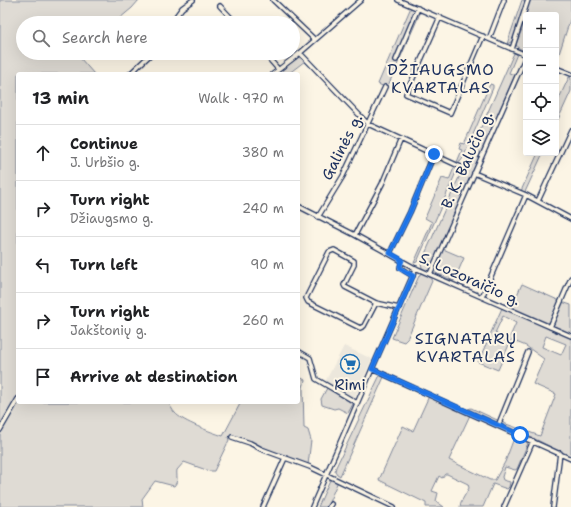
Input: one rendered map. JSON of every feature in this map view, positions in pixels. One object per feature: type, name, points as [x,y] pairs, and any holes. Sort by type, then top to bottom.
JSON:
[{"type":"street","points":[[176,16],[182,8],[193,0]]},
{"type":"street","points":[[273,0],[290,16]]},
{"type":"street","points":[[361,0],[300,53],[368,124],[461,167]]},
{"type":"street","points":[[398,0],[523,54]]},
{"type":"street","points":[[489,39],[504,0]]},
{"type":"street","points":[[512,49],[528,0]]},
{"type":"street","points":[[220,6],[229,16]]},
{"type":"street","points":[[396,60],[418,8]]},
{"type":"street","points":[[440,18],[406,94],[450,113],[483,36]]},
{"type":"street","points":[[300,26],[315,40]]},
{"type":"street","points":[[132,72],[145,60]]},
{"type":"street","points":[[270,60],[278,69]]},
{"type":"street","points":[[275,72],[290,60]]},
{"type":"street","name":"B. K. Balučio g.","points":[[430,274],[523,62]]},
{"type":"street","points":[[559,69],[571,74]]},
{"type":"street","name":"Galinės g.","points":[[318,217],[343,176],[385,87]]},
{"type":"street","points":[[538,201],[571,130]]},
{"type":"street","points":[[355,235],[382,184],[401,140]]},
{"type":"street","points":[[390,253],[410,212],[434,154]]},
{"type":"street","points":[[474,173],[526,195],[571,219]]},
{"type":"street","points":[[482,297],[526,195]]},
{"type":"street","name":"S. Lozoraičio g.","points":[[300,207],[416,268],[571,336]]},
{"type":"street","points":[[376,303],[364,326],[360,328],[308,302],[306,298],[329,252],[334,250],[354,261],[354,265],[344,285],[345,287],[376,303],[399,308]]},
{"type":"street","points":[[402,260],[400,268],[413,276]]},
{"type":"street","points":[[312,507],[416,268]]},
{"type":"street","points":[[550,327],[571,278]]},
{"type":"street","points":[[300,352],[310,358],[316,379],[357,403]]},
{"type":"street","points":[[498,426],[528,352]]},
{"type":"street","points":[[372,369],[571,459]]},
{"type":"street","points":[[0,430],[16,403]]},
{"type":"street","points":[[232,437],[326,474],[394,507]]},
{"type":"street","points":[[504,507],[533,441]]},
{"type":"street","points":[[553,507],[560,453]]},
{"type":"street","points":[[263,507],[285,458]]},
{"type":"shaded area","points":[[0,0],[139,0],[122,16],[16,16],[16,60],[82,60],[92,72],[16,72],[16,399],[0,427]]},
{"type":"shaded area","points":[[522,0],[526,0],[513,41],[507,44]]},
{"type":"shaded area","points":[[529,0],[571,0],[571,17],[559,54],[559,12],[525,12]]},
{"type":"shaded area","points":[[411,7],[421,11],[387,88],[378,84]]},
{"type":"shaded area","points":[[523,20],[523,50],[517,47],[516,44],[522,29]]},
{"type":"shaded area","points":[[514,53],[517,54],[509,73],[515,75],[428,271],[422,268],[421,263]]},
{"type":"shaded area","points":[[300,58],[305,61],[291,72],[279,72],[295,60],[300,60]]},
{"type":"shaded area","points":[[569,77],[571,78],[571,91],[559,117],[559,99]]},
{"type":"shaded area","points":[[490,84],[493,85],[493,88],[463,158],[460,162],[457,162],[462,150],[459,149],[461,143],[464,144]]},
{"type":"shaded area","points":[[537,156],[542,156],[525,192],[521,191]]},
{"type":"shaded area","points":[[454,168],[457,170],[417,262],[414,263],[432,222],[425,218],[442,178],[449,180]]},
{"type":"shaded area","points":[[443,249],[464,258],[454,281],[433,272]]},
{"type":"shaded area","points":[[423,273],[428,275],[432,281],[407,339],[404,342],[392,338],[418,278],[420,274]]},
{"type":"shaded area","points":[[522,284],[560,301],[550,322],[546,324],[511,308]]},
{"type":"shaded area","points":[[562,302],[571,305],[571,335],[553,326]]},
{"type":"shaded area","points":[[502,308],[571,337],[571,457],[468,409],[471,408],[506,424],[540,436],[556,394],[533,384],[544,359],[526,346],[511,340],[498,370],[478,362]],"holes":[[[503,316],[516,323],[509,339],[495,333]],[[546,336],[566,344],[561,355],[542,347]]]},
{"type":"shaded area","points":[[344,346],[372,359],[354,399],[325,382]]},
{"type":"shaded area","points":[[380,375],[384,377],[340,476],[335,471],[336,467]]},
{"type":"shaded area","points":[[300,377],[305,380],[303,388],[304,428],[308,430],[311,440],[308,465],[257,445],[228,437],[229,440],[214,471],[209,471],[184,462],[177,470],[176,484],[174,486],[155,481],[142,499],[143,507],[0,507],[0,434],[18,404],[169,404],[175,413],[184,420],[223,436],[240,404],[300,404]]},
{"type":"shaded area","points":[[327,388],[353,404],[348,413],[338,408],[334,409],[322,405],[321,399]]},
{"type":"shaded area","points":[[429,396],[470,415],[449,460],[490,480],[495,480],[505,462],[514,438],[517,437],[528,443],[517,469],[515,470],[505,467],[502,477],[503,480],[510,482],[509,487],[507,489],[493,484],[483,507],[460,507],[461,502],[469,488],[468,484],[447,474],[445,474],[442,478],[439,476],[432,491],[438,493],[436,501],[444,507],[426,507],[426,503],[379,480],[403,426],[413,431]]},
{"type":"shaded area","points":[[331,479],[338,481],[327,507],[318,507],[329,482]]},
{"type":"place","name":"Rimi","points":[[350,364]]},
{"type":"district","name":"DŽIAUGSMO KVARTALAS","points":[[441,78]]},
{"type":"district","name":"SIGNATARŲ KVARTALAS","points":[[466,347]]},
{"type":"route","points":[[434,154],[410,212],[390,253],[402,260],[400,266],[401,269],[413,276],[372,369],[520,435]]}]
